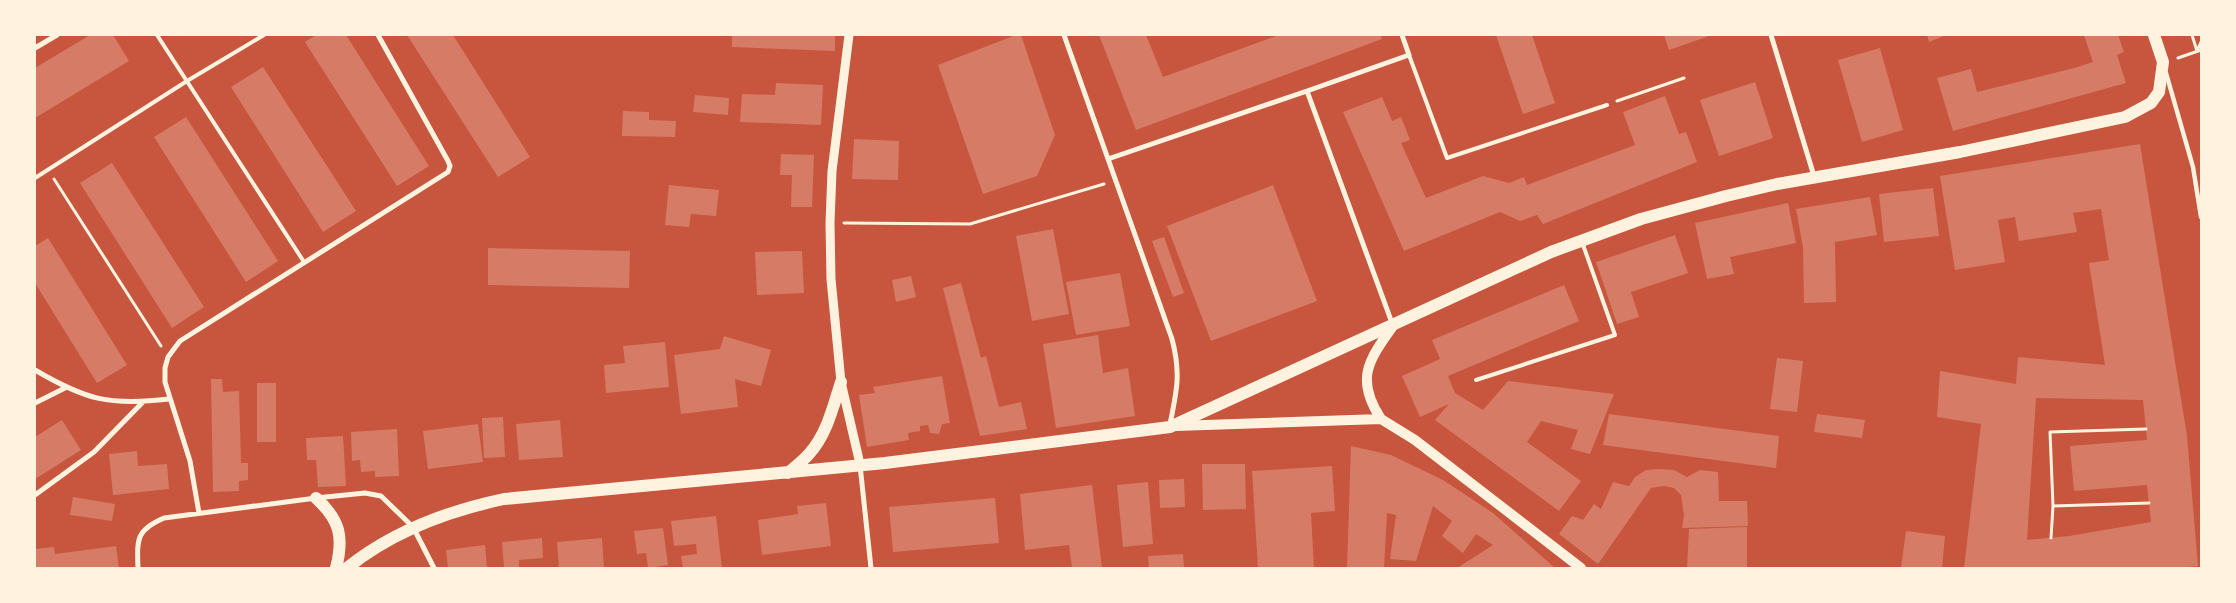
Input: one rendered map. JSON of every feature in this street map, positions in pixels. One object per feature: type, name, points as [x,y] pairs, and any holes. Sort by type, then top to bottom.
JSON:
[{"type":"main road","points":[[1170,427],[1393,326],[1490,279],[1582,240],[1662,213],[1726,196],[1815,177],[1960,152],[2125,117],[2151,103],[2159,92],[2163,62],[2154,35]]},
{"type":"main road","points":[[1393,326],[1370,360],[1366,374],[1370,402],[1381,419],[1415,440],[1581,568]]},
{"type":"main road","points":[[788,473],[809,454],[822,436],[831,415],[841,382]]},
{"type":"main road","points":[[347,568],[385,541],[413,527],[456,510],[504,499],[788,473],[1170,427],[1381,419]]},
{"type":"main road","points":[[316,498],[330,510],[336,521],[340,537],[340,554],[336,568]]},
{"type":"street","points":[[35,48],[56,35]]},
{"type":"street","points":[[199,513],[190,461],[169,400],[165,382],[165,368],[168,357],[180,342],[448,172],[450,166],[448,160],[378,35]]},
{"type":"street","points":[[849,35],[832,171],[830,223],[831,280],[841,382],[860,464],[871,568]]},
{"type":"street","points":[[1064,35],[1177,359],[1179,375],[1170,427]]},
{"type":"street","points":[[1108,159],[1409,56],[1402,35]]},
{"type":"street","points":[[1770,35],[1815,177]]},
{"type":"street","points":[[2163,62],[2193,166],[2201,217]]},
{"type":"street","points":[[1307,91],[1393,326]]},
{"type":"street","points":[[35,370],[65,388],[108,402],[169,400]]},
{"type":"street","points":[[35,403],[65,388]]},
{"type":"street","points":[[35,495],[94,452],[142,402]]},
{"type":"street","points":[[138,568],[139,537],[148,525],[164,518],[365,493],[381,496],[413,527],[434,568]]},
{"type":"lane","points":[[157,35],[304,262]]},
{"type":"lane","points":[[35,178],[186,81],[264,35]]},
{"type":"lane","points":[[1409,56],[1447,158],[1607,105]]},
{"type":"lane","points":[[1476,380],[1615,335],[1582,240]]},
{"type":"path","points":[[2192,35],[2199,50]]},
{"type":"path","points":[[2199,50],[2201,42]]},
{"type":"path","points":[[1607,105],[1684,78]]},
{"type":"path","points":[[47,170],[168,357]]},
{"type":"path","points":[[830,223],[970,224],[1116,180]]},
{"type":"path","points":[[2051,538],[2054,506],[2050,432],[2146,429]]},
{"type":"path","points":[[2054,506],[2149,503]]},
{"type":"building","points":[[90,35],[113,35],[129,61],[35,118],[35,68]]},
{"type":"building","points":[[316,35],[346,35],[429,166],[397,186],[305,42]]},
{"type":"building","points":[[407,35],[453,35],[530,157],[498,177]]},
{"type":"building","points":[[732,35],[835,35],[835,51],[732,47]]},
{"type":"building","points":[[1016,35],[1021,35],[1055,135],[1037,176],[983,194],[938,65]]},
{"type":"building","points":[[1099,35],[1146,35],[1163,77],[1279,35],[1380,35],[1382,39],[1136,130]]},
{"type":"building","points":[[1496,35],[1532,35],[1555,103],[1523,114]]},
{"type":"building","points":[[1664,35],[1712,35],[1669,50]]},
{"type":"building","points":[[1927,35],[1946,35],[1929,42]]},
{"type":"building","points":[[2084,35],[2118,35],[2124,52],[2117,55],[2126,83],[1953,131],[1937,78],[1971,69],[1977,92],[2074,68],[2093,62]]},
{"type":"building","points":[[1880,48],[1903,130],[1862,142],[1838,60]]},
{"type":"building","points":[[263,67],[356,211],[323,232],[231,87]]},
{"type":"building","points":[[1755,82],[1773,138],[1719,156],[1700,100]]},
{"type":"building","points":[[776,83],[823,85],[821,125],[740,122],[742,94],[775,95]]},
{"type":"building","points":[[695,95],[729,98],[728,115],[693,112]]},
{"type":"building","points":[[1665,96],[1679,134],[1686,132],[1697,162],[1543,224],[1537,215],[1520,221],[1500,212],[1404,251],[1343,112],[1382,97],[1392,121],[1401,117],[1410,140],[1401,143],[1426,198],[1483,176],[1509,183],[1524,177],[1527,185],[1635,145],[1623,112]]},
{"type":"building","points":[[623,111],[649,112],[649,120],[676,121],[675,137],[622,136]]},
{"type":"building","points":[[186,117],[278,261],[246,282],[154,137]]},
{"type":"building","points":[[854,139],[899,141],[898,180],[852,179]]},
{"type":"building","points":[[2140,144],[2187,436],[2198,566],[2180,568],[1964,568],[1981,424],[1937,417],[1940,371],[2016,384],[2018,357],[2105,365],[2089,263],[2109,260],[2101,209],[2073,213],[2077,232],[2019,241],[2015,217],[1998,220],[2005,262],[1955,270],[1940,176]],"holes":[[[2036,398],[2143,400],[2147,440],[2070,446],[2074,491],[2147,485],[2151,522],[2069,536],[2027,540]]]},
{"type":"building","points":[[781,154],[814,155],[812,207],[791,207],[792,175],[780,175]]},
{"type":"building","points":[[112,163],[204,307],[172,328],[80,183]]},
{"type":"building","points":[[669,185],[719,190],[716,216],[691,214],[689,227],[665,225]]},
{"type":"building","points":[[1273,185],[1317,301],[1211,341],[1167,226]]},
{"type":"building","points":[[1933,188],[1939,236],[1884,242],[1879,194]]},
{"type":"building","points":[[1870,197],[1877,235],[1835,242],[1836,302],[1804,303],[1803,247],[1796,209]]},
{"type":"building","points":[[1788,203],[1796,243],[1730,257],[1734,274],[1707,279],[1695,223]]},
{"type":"building","points":[[1053,229],[1069,314],[1032,321],[1016,236]]},
{"type":"building","points":[[1675,235],[1688,273],[1631,292],[1639,317],[1617,324],[1596,262]]},
{"type":"building","points":[[1164,237],[1184,293],[1173,297],[1152,241]]},
{"type":"building","points":[[48,238],[127,365],[97,383],[35,283],[35,246]]},
{"type":"building","points":[[488,248],[630,251],[629,288],[488,285]]},
{"type":"building","points":[[802,251],[804,293],[757,295],[755,252]]},
{"type":"building","points":[[1120,273],[1130,326],[1076,335],[1066,282]]},
{"type":"building","points":[[911,276],[916,297],[896,302],[892,280]]},
{"type":"building","points":[[961,283],[981,358],[986,356],[999,407],[1021,402],[1027,429],[980,436],[943,288]]},
{"type":"building","points":[[1564,285],[1579,321],[1448,376],[1455,393],[1483,410],[1508,381],[1614,394],[1590,454],[1571,449],[1578,430],[1541,421],[1527,442],[1581,481],[1559,511],[1435,420],[1449,404],[1420,417],[1402,376],[1440,359],[1432,340]]},
{"type":"building","points":[[1098,335],[1103,373],[1128,368],[1135,416],[1056,428],[1043,344]]},
{"type":"building","points":[[724,336],[771,350],[761,386],[735,379],[738,407],[681,414],[674,355],[720,349]]},
{"type":"building","points":[[665,342],[669,387],[606,393],[604,365],[625,363],[623,346]]},
{"type":"building","points":[[1777,358],[1803,361],[1797,412],[1770,409]]},
{"type":"building","points":[[942,376],[950,423],[942,424],[939,434],[930,433],[928,425],[920,426],[920,431],[908,433],[909,440],[867,447],[859,395],[875,393],[873,387]]},
{"type":"building","points":[[211,379],[222,379],[223,392],[239,391],[241,463],[248,463],[248,480],[239,481],[239,491],[213,492]]},
{"type":"building","points":[[257,383],[276,383],[276,442],[257,442]]},
{"type":"building","points":[[1609,414],[1779,436],[1776,468],[1603,445]]},
{"type":"building","points":[[1817,414],[1865,420],[1862,438],[1814,432]]},
{"type":"building","points":[[503,417],[505,457],[484,458],[482,418]]},
{"type":"building","points":[[62,420],[81,450],[35,479],[35,437]]},
{"type":"building","points":[[560,420],[563,457],[519,460],[516,424]]},
{"type":"building","points":[[478,424],[483,462],[428,469],[423,431]]},
{"type":"building","points":[[397,429],[399,476],[375,477],[375,471],[361,472],[360,460],[352,461],[351,432]]},
{"type":"building","points":[[343,436],[346,486],[318,487],[316,460],[307,460],[306,438]]},
{"type":"building","points":[[1351,446],[1391,455],[1443,480],[1493,513],[1555,568],[1457,568],[1493,545],[1476,534],[1463,553],[1442,536],[1452,521],[1433,506],[1416,561],[1390,559],[1396,515],[1387,513],[1384,568],[1347,568]]},
{"type":"building","points":[[137,451],[138,466],[167,464],[169,489],[113,495],[109,454]]},
{"type":"building","points":[[1202,464],[1245,464],[1246,509],[1203,510]]},
{"type":"building","points":[[1332,466],[1335,511],[1311,513],[1314,568],[1258,568],[1252,471]]},
{"type":"building","points":[[1646,470],[1674,470],[1687,477],[1700,470],[1718,472],[1719,501],[1747,501],[1748,526],[1682,528],[1684,515],[1681,495],[1674,488],[1664,486],[1651,488],[1598,564],[1559,534],[1572,516],[1583,520],[1594,504],[1601,509],[1613,482],[1629,486],[1635,477]]},
{"type":"building","points":[[1184,479],[1185,507],[1160,508],[1159,480]]},
{"type":"building","points":[[1148,482],[1153,544],[1123,547],[1117,485]]},
{"type":"building","points":[[1092,485],[1102,568],[1072,568],[1069,545],[1025,550],[1020,494]]},
{"type":"building","points":[[73,497],[115,504],[112,521],[70,515]]},
{"type":"building","points":[[995,498],[999,543],[893,552],[889,507]]},
{"type":"building","points":[[826,503],[831,546],[762,555],[758,520],[798,514],[797,506]]},
{"type":"building","points":[[716,516],[722,568],[683,568],[681,556],[697,554],[696,544],[674,546],[671,521]]},
{"type":"building","points":[[1747,527],[1747,568],[1687,568],[1689,529]]},
{"type":"building","points":[[663,528],[668,565],[648,568],[646,553],[637,554],[634,531]]},
{"type":"building","points":[[1906,531],[1945,536],[1942,568],[1901,568]]},
{"type":"building","points":[[542,538],[543,558],[519,560],[519,568],[504,568],[502,542]]},
{"type":"building","points":[[602,538],[604,568],[559,568],[557,542]]},
{"type":"building","points":[[485,545],[487,568],[448,568],[446,550]]},
{"type":"building","points":[[116,546],[119,568],[35,568],[35,549],[54,547],[55,554]]},
{"type":"building","points":[[1183,554],[1184,568],[1149,568],[1148,556]]}]
